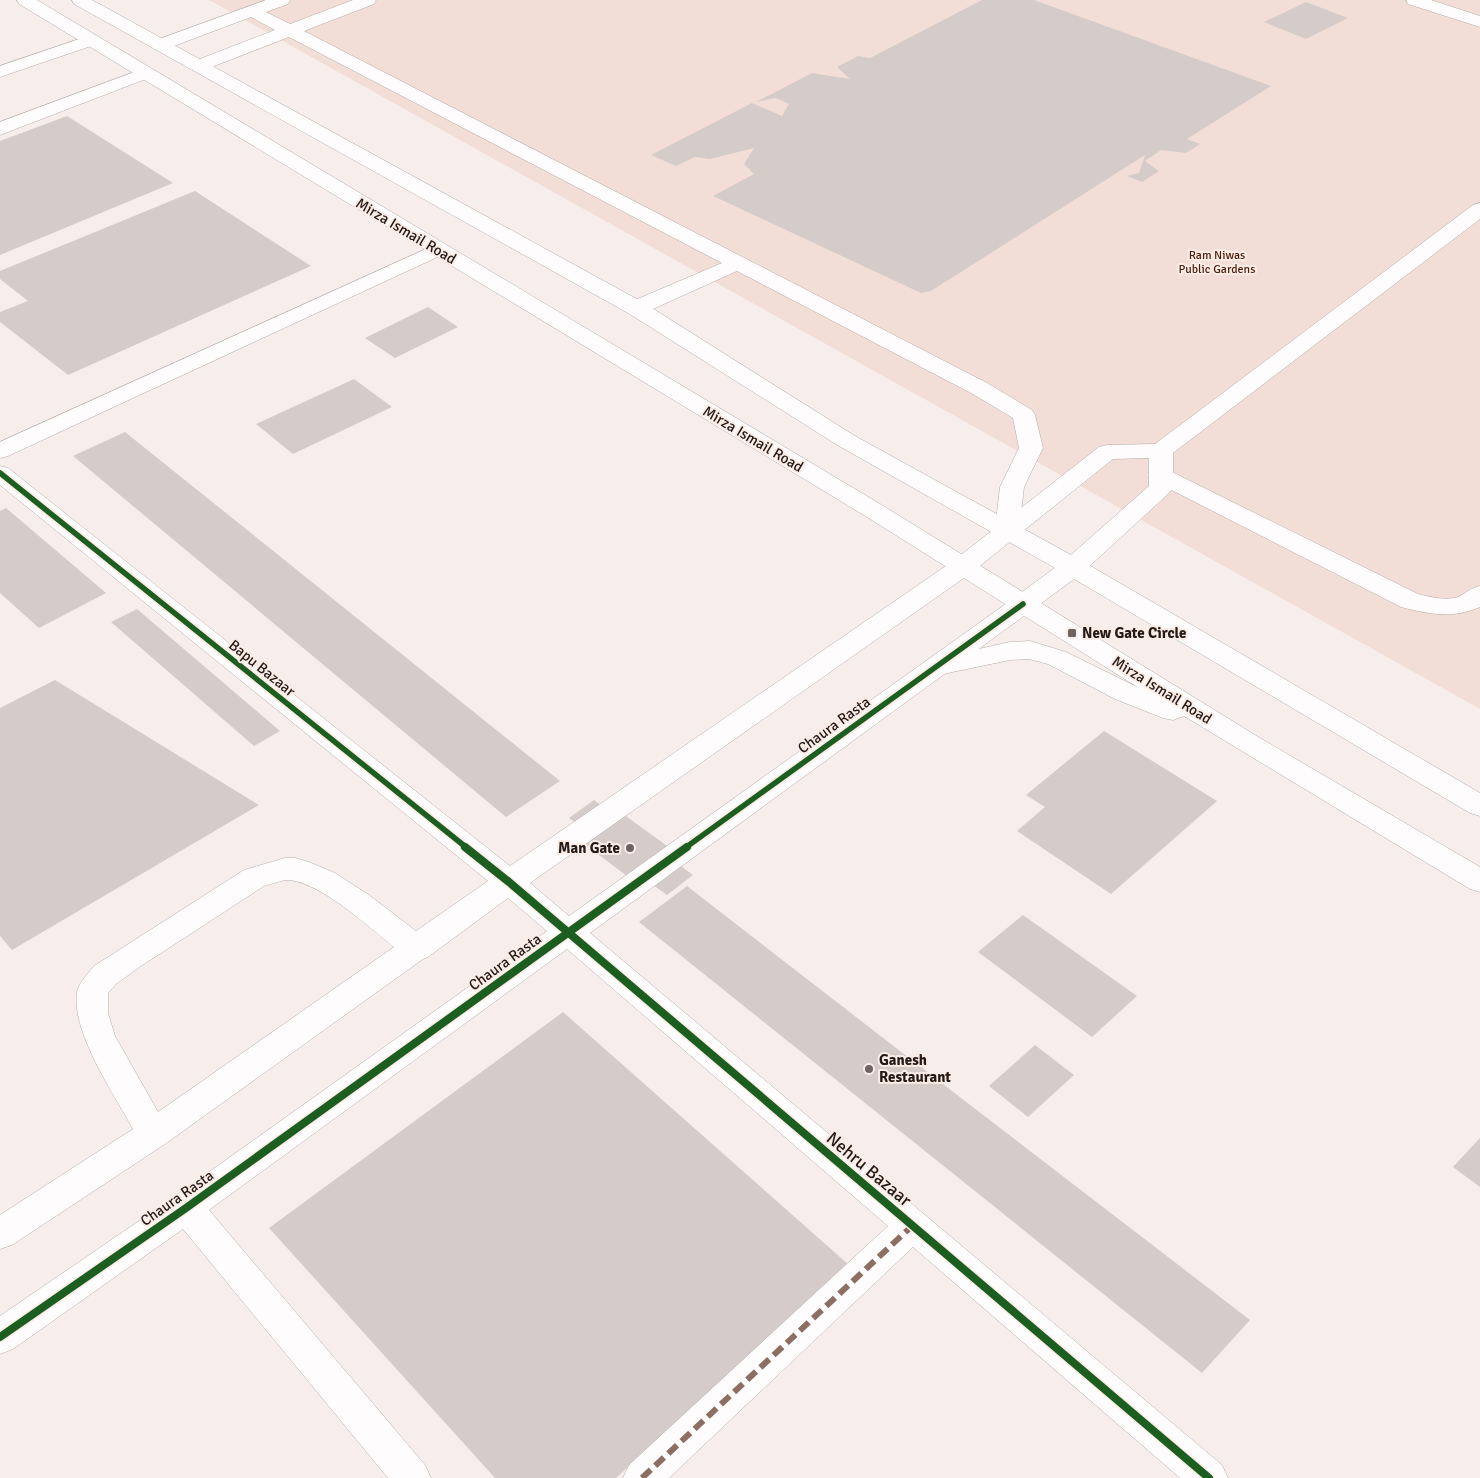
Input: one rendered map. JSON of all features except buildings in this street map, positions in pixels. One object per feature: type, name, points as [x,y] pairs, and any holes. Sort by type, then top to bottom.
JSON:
[{"type":"main road","name":"Mirza Ismail Road","points":[[25,0],[437,250],[876,512],[1250,745],[1480,881]]},
{"type":"main road","points":[[80,0],[636,308],[847,441],[1073,567],[1480,806]]},
{"type":"main road","points":[[160,45],[282,0]]},
{"type":"main road","points":[[198,66],[368,0]]},
{"type":"main road","points":[[1414,0],[1480,22]]},
{"type":"main road","points":[[252,11],[292,30],[980,388],[1024,415],[1031,448],[1012,486],[1007,530]]},
{"type":"main road","points":[[0,72],[91,40]]},
{"type":"main road","points":[[0,128],[145,73]]},
{"type":"main road","points":[[1160,463],[1480,209]]},
{"type":"main road","points":[[1,469],[437,250]]},
{"type":"main road","points":[[636,308],[738,263]]},
{"type":"main road","points":[[0,1234],[153,1134],[417,949],[509,882],[962,567],[1107,452],[1160,463],[1410,601],[1440,608],[1471,603],[1480,594]]},
{"type":"main road","name":"Chaura Rasta","points":[[0,1337],[186,1208],[1024,604],[1073,567],[1161,488],[1160,463]]},
{"type":"main road","name":"Bapu Bazaar","points":[[1,469],[509,882]]},
{"type":"main road","points":[[938,666],[1010,651],[1030,650],[1057,658],[1124,692],[1250,745]]},
{"type":"main road","points":[[153,1134],[100,1038],[92,1012],[93,990],[105,975],[130,957],[254,878],[274,871],[295,869],[317,878],[358,902],[417,949]]},
{"type":"main road","name":"Nehru Bazaar","points":[[509,882],[1209,1478]]},
{"type":"main road","points":[[186,1208],[412,1478]]},
{"type":"main road","points":[[642,1478],[913,1225]]},
{"type":"green space","name":"Ram Niwas Public Gardens","points":[[209,0],[1480,0],[1480,709]]},
{"type":"marked path","points":[[642,1478],[913,1225]]},
{"type":"cycle path","points":[[0,473],[509,882],[1209,1478]]},
{"type":"cycle path","points":[[0,1337],[186,1208],[1023,604]]},
{"type":"place","name":"New Gate Circle","points":[[1072,633]]},
{"type":"place","name":"Man Gate","points":[[630,848]]},
{"type":"place","name":"Ganesh Restaurant","points":[[869,1069]]}]
